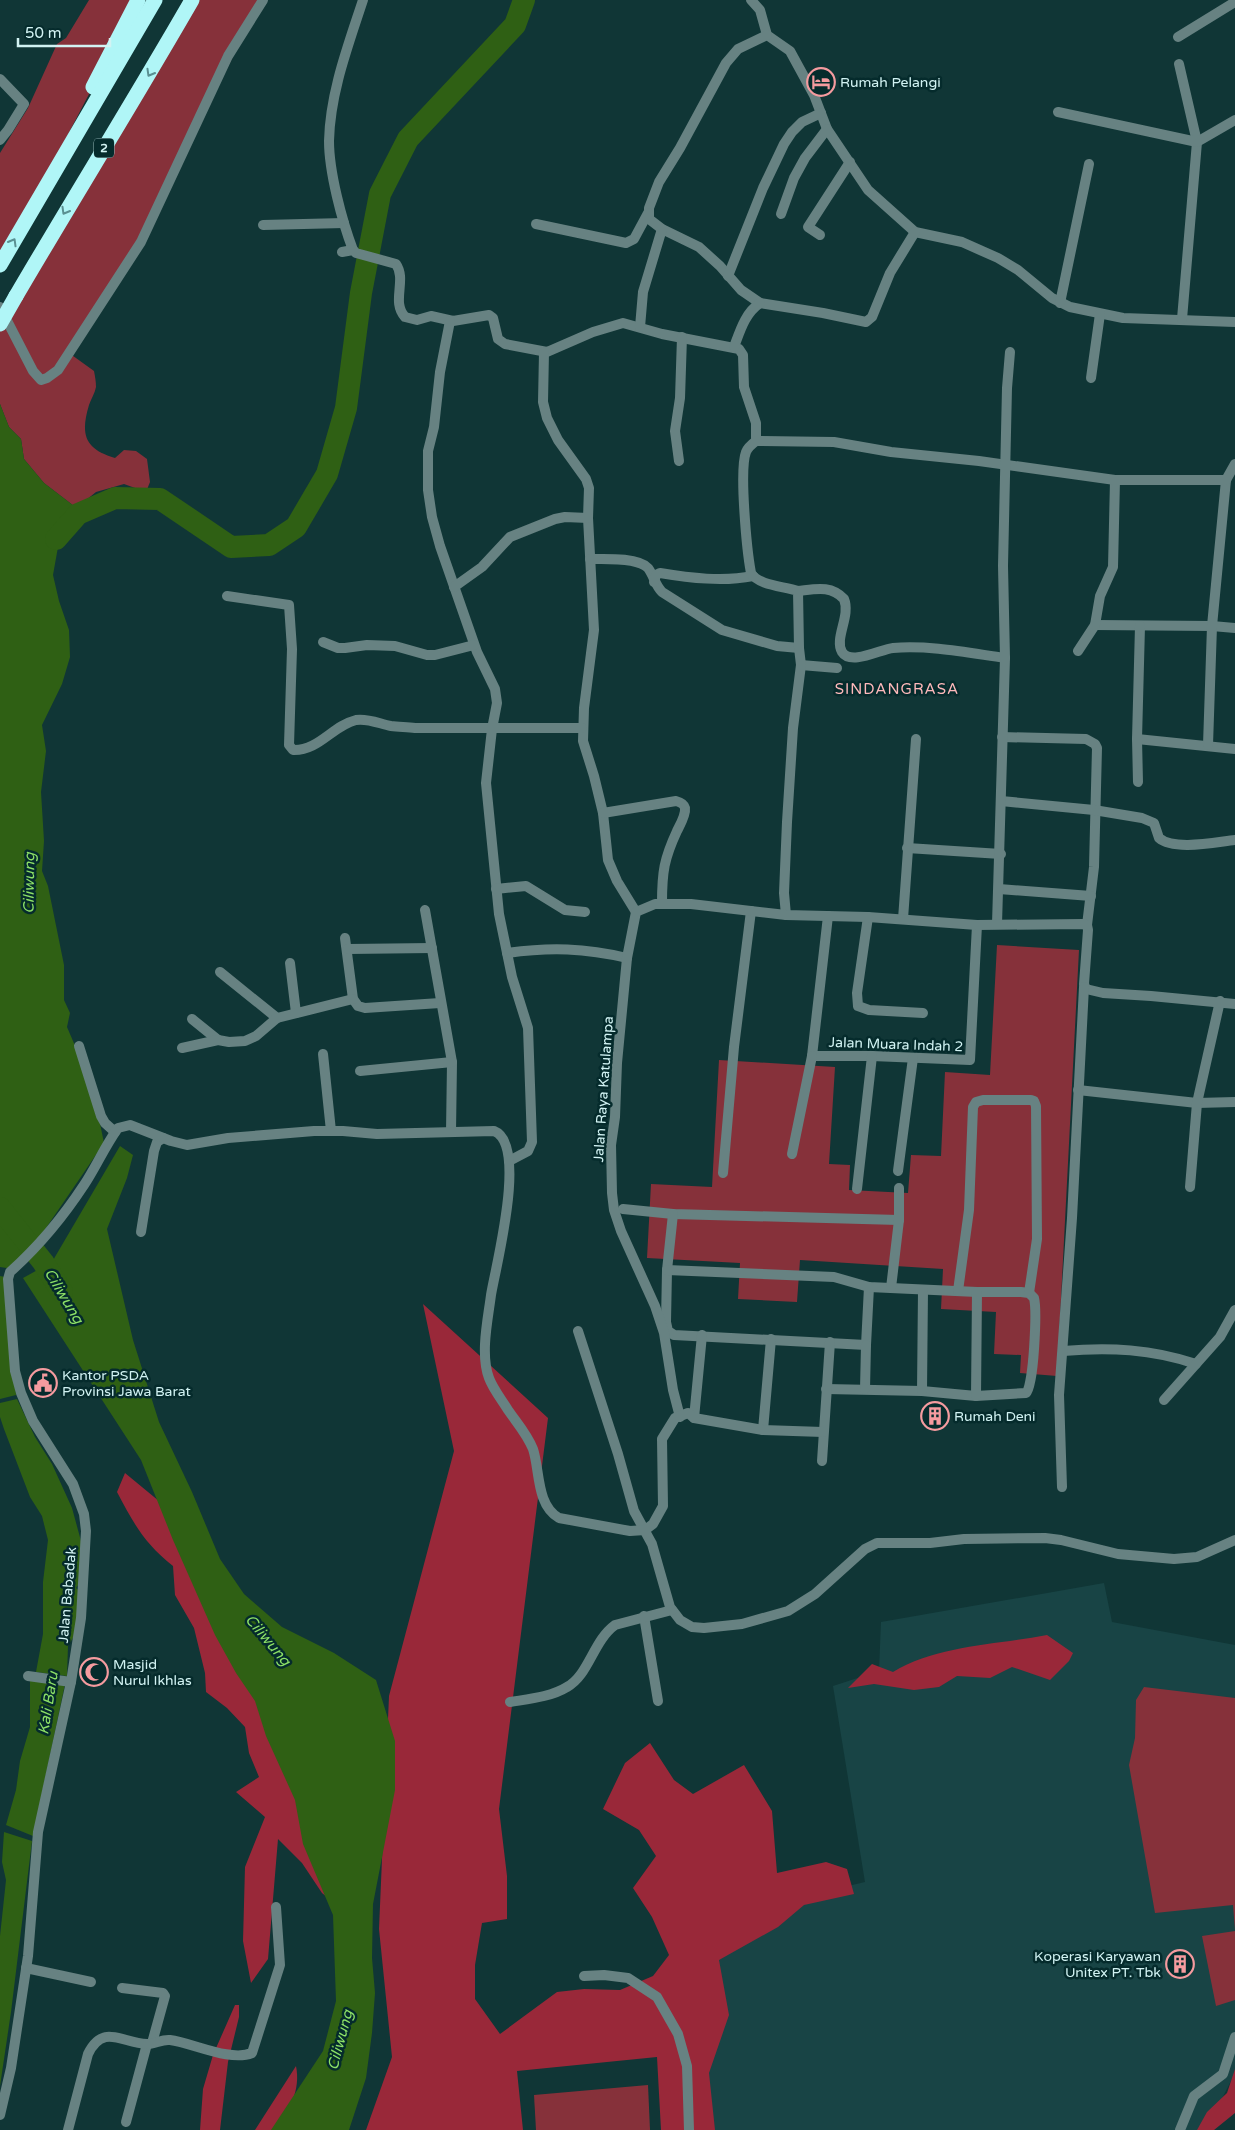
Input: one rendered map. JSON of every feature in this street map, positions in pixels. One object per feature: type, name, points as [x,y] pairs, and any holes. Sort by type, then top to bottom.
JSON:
[{"type":"highway","points":[[53,174],[60,150],[138,0]]},
{"type":"highway","name":"2","points":[[0,265],[155,0]]},
{"type":"highway","name":"2","points":[[0,324],[192,0]]},
{"type":"street","points":[[0,307],[33,371],[41,380],[58,370],[141,242],[228,56],[264,0]]},
{"type":"street","points":[[353,250],[344,223],[333,173],[330,134],[336,85],[363,0]]},
{"type":"street","points":[[751,0],[760,10],[767,35],[790,51],[810,87],[827,129],[871,194],[915,232],[962,242],[998,258],[1018,270],[1060,303],[1100,314],[1140,320],[1182,319],[1235,322]]},
{"type":"street","points":[[1178,37],[1235,2]]},
{"type":"street","points":[[536,224],[626,243],[634,239],[648,213],[658,182],[680,148],[726,62],[738,49],[767,35]]},
{"type":"street","points":[[1179,64],[1196,142],[1182,319]]},
{"type":"street","points":[[0,79],[24,104],[0,140]]},
{"type":"street","points":[[1058,112],[1196,142],[1235,120]]},
{"type":"street","points":[[728,276],[763,188],[784,144],[802,122],[821,113]]},
{"type":"street","points":[[781,214],[794,178],[805,158],[827,129]]},
{"type":"street","points":[[820,235],[808,226],[850,162]]},
{"type":"street","points":[[1060,303],[1089,164]]},
{"type":"street","points":[[648,213],[651,221],[662,229],[699,247],[741,290],[760,303],[823,312],[860,321],[870,320],[890,273],[915,232]]},
{"type":"street","points":[[263,226],[344,223]]},
{"type":"street","points":[[640,327],[643,292],[662,229]]},
{"type":"street","points":[[342,252],[353,250],[363,255],[396,264],[399,268],[399,308],[405,317],[417,320],[431,316],[450,321],[489,315],[493,318],[496,336],[502,342],[544,352],[554,350],[623,323],[739,349],[743,355],[744,387],[756,424],[756,442]]},
{"type":"street","points":[[734,347],[752,308],[760,303]]},
{"type":"street","points":[[1091,378],[1100,314]]},
{"type":"street","points":[[450,321],[427,463],[432,517],[474,645],[496,695],[497,714],[492,729],[486,783],[496,889],[507,954],[528,1028],[532,1142],[528,1152],[509,1161]]},
{"type":"street","points":[[679,461],[675,431],[680,398],[682,337]]},
{"type":"street","points":[[544,352],[544,409],[553,433],[586,479],[589,488],[588,518],[594,630],[582,728],[584,746],[603,813],[608,860],[617,881],[636,912],[650,905],[662,903],[691,904],[786,915],[868,917],[977,925],[1072,922],[1087,925]]},
{"type":"street","points":[[998,924],[1005,658],[1003,566],[1007,466],[1007,388],[1010,352]]},
{"type":"street","points":[[1005,658],[947,651],[896,648],[858,658],[847,656],[843,653],[841,646],[846,614],[844,599],[834,590],[825,588],[798,590],[763,582],[753,576],[745,518],[744,464],[746,450],[756,442],[834,442],[891,452],[979,461],[1115,480],[1226,480]]},
{"type":"street","points":[[1208,745],[1212,626],[1226,480],[1235,464]]},
{"type":"street","points":[[1078,651],[1095,624],[1100,596],[1114,567],[1115,480]]},
{"type":"street","points":[[454,588],[482,567],[510,537],[565,516],[588,518]]},
{"type":"street","points":[[590,559],[638,562],[647,567],[654,582],[662,592],[722,630],[777,646],[798,648]]},
{"type":"street","points":[[654,582],[656,575],[660,573],[700,578],[743,578],[753,576]]},
{"type":"street","points":[[786,915],[784,893],[792,728],[801,665],[798,648],[798,590]]},
{"type":"street","points":[[227,596],[288,604],[290,606],[292,648],[288,745],[291,750],[314,747],[339,728],[357,720],[415,728],[582,728]]},
{"type":"street","points":[[1095,624],[1235,628]]},
{"type":"street","points":[[1138,782],[1137,739],[1140,626]]},
{"type":"street","points":[[323,642],[338,648],[367,645],[395,646],[427,655],[474,645]]},
{"type":"street","points":[[801,665],[837,668]]},
{"type":"street","points":[[1002,737],[1086,739],[1093,742],[1097,748],[1094,867],[1087,925],[1072,1218],[1059,1395],[1062,1487]]},
{"type":"street","points":[[904,919],[907,848],[916,739]]},
{"type":"street","points":[[1137,739],[1235,748]]},
{"type":"street","points":[[603,813],[676,801],[684,806],[685,810],[682,821],[666,856],[663,868],[662,903]]},
{"type":"street","points":[[1001,802],[1094,810],[1142,818],[1152,821],[1155,825],[1156,835],[1165,843],[1197,844],[1235,840]]},
{"type":"street","points":[[907,848],[1001,854]]},
{"type":"street","points":[[496,889],[526,886],[565,910],[585,912]]},
{"type":"street","points":[[999,889],[1091,896]]},
{"type":"street","points":[[425,910],[452,1062],[451,1132]]},
{"type":"street","name":"Jalan Raya Katulampa","points":[[636,912],[627,958],[611,1144],[612,1193],[614,1210],[621,1231],[664,1333],[673,1390],[680,1417]]},
{"type":"street","points":[[724,1173],[734,1047],[751,912]]},
{"type":"street","name":"Jalan Muara Indah 2","points":[[828,916],[812,1056],[872,1056],[970,1060],[977,925]]},
{"type":"street","points":[[868,917],[857,993],[858,1006],[869,1010],[923,1014]]},
{"type":"street","points":[[345,938],[353,999],[358,1006],[365,1008],[440,1003]]},
{"type":"street","points":[[348,950],[432,948]]},
{"type":"street","points":[[507,954],[544,948],[562,948],[602,952],[627,958]]},
{"type":"street","points":[[290,963],[296,1013]]},
{"type":"street","points":[[220,972],[277,1018]]},
{"type":"street","points":[[1084,987],[1095,992],[1109,994],[1220,1001],[1235,1004]]},
{"type":"street","points":[[182,1048],[218,1040],[239,1042],[251,1039],[277,1018],[353,999]]},
{"type":"street","points":[[1190,1188],[1197,1102],[1220,1001]]},
{"type":"street","points":[[192,1019],[218,1040]]},
{"type":"street","points":[[79,1046],[100,1116],[104,1123],[115,1133]]},
{"type":"street","points":[[323,1054],[331,1131]]},
{"type":"street","points":[[792,1154],[812,1056]]},
{"type":"street","points":[[857,1189],[872,1056]]},
{"type":"street","points":[[898,1171],[913,1058]]},
{"type":"street","points":[[360,1071],[452,1062]]},
{"type":"street","points":[[1078,1090],[1197,1102],[1235,1102]]},
{"type":"street","points":[[958,1291],[969,1210],[973,1107],[976,1102],[983,1100],[1031,1100],[1034,1101],[1036,1106],[1038,1182],[1037,1239],[1029,1293]]},
{"type":"street","points":[[6,1271],[60,1219],[115,1133],[122,1126],[130,1125],[187,1145],[235,1137],[331,1131],[369,1134],[497,1132],[504,1141],[509,1161],[508,1197],[486,1341],[486,1364],[495,1390],[530,1442],[535,1456],[540,1485],[553,1514],[574,1522],[630,1531],[645,1530],[657,1518],[663,1506],[662,1439],[675,1418],[688,1414],[694,1418],[762,1430],[823,1432]]},
{"type":"street","points":[[142,1232],[154,1151],[157,1142],[163,1138]]},
{"type":"street","points":[[891,1288],[899,1220],[899,1188]]},
{"type":"street","points":[[623,1209],[673,1214],[899,1220]]},
{"type":"street","points":[[673,1214],[667,1270],[666,1322],[668,1331],[677,1336],[702,1335],[866,1345]]},
{"type":"street","points":[[667,1270],[834,1277],[869,1287],[1029,1293],[1034,1298],[1033,1357],[1029,1391],[1020,1395],[976,1396],[922,1391],[826,1389]]},
{"type":"street","name":"Jalan Babadak","points":[[0,2115],[11,2068],[26,1968],[38,1832],[70,1682],[81,1618],[86,1531],[84,1514],[72,1484],[33,1421],[21,1393],[14,1362],[6,1271]]},
{"type":"street","points":[[865,1390],[869,1287]]},
{"type":"street","points":[[922,1391],[923,1290]]},
{"type":"street","points":[[976,1396],[977,1292]]},
{"type":"street","points":[[1164,1400],[1220,1336],[1235,1310]]},
{"type":"street","points":[[578,1331],[634,1510],[654,1550],[672,1610],[688,1626],[704,1628],[742,1624],[788,1611],[816,1594],[865,1549],[877,1543],[930,1543],[964,1539],[1045,1538],[1067,1541],[1118,1554],[1174,1559],[1197,1557],[1235,1540]]},
{"type":"street","points":[[694,1418],[702,1335]]},
{"type":"street","points":[[762,1430],[771,1339]]},
{"type":"street","points":[[822,1461],[830,1342]]},
{"type":"street","points":[[1063,1351],[1099,1349],[1144,1351],[1171,1356],[1196,1364]]},
{"type":"street","points":[[510,1702],[538,1697],[568,1687],[580,1676],[607,1631],[615,1626],[644,1616],[672,1610]]},
{"type":"street","points":[[644,1616],[658,1700]]},
{"type":"street","points":[[28,1676],[70,1682]]},
{"type":"street","points":[[68,2130],[88,2054],[97,2039],[112,2036],[150,2044],[168,2040],[238,2056],[252,2053],[280,1965],[276,1906]]},
{"type":"street","points":[[26,1968],[91,1982]]},
{"type":"street","points":[[584,1976],[604,1975],[628,1978],[657,1997],[678,2034],[687,2066],[689,2130]]},
{"type":"street","points":[[122,1988],[163,1993],[165,1996],[126,2122]]},
{"type":"street","points":[[1180,2130],[1194,2096],[1223,2074],[1235,2037]]},
{"type":"shaded area","points":[[89,0],[138,0],[0,265],[0,153],[28,108],[57,44],[66,38]]},
{"type":"shaded area","points":[[191,0],[261,0],[140,244],[69,353],[94,371],[96,387],[86,416],[85,433],[87,439],[97,450],[115,458],[124,450],[136,451],[147,459],[150,482],[146,492],[124,484],[96,492],[80,505],[74,506],[44,483],[24,459],[21,439],[9,427],[0,404],[0,323]]},
{"type":"shaded area","points":[[997,945],[1079,950],[1057,1376],[1020,1373],[1021,1355],[994,1354],[996,1312],[941,1309],[943,1269],[800,1260],[797,1302],[738,1299],[740,1263],[647,1258],[651,1184],[712,1187],[719,1060],[835,1067],[829,1164],[850,1165],[849,1190],[908,1193],[911,1155],[941,1156],[945,1072],[990,1075]]},
{"type":"shaded area","points":[[423,1304],[548,1418],[499,1809],[507,1876],[507,1919],[482,1923],[475,1965],[475,1999],[500,2034],[557,1992],[584,1989],[620,1990],[653,1976],[669,1955],[652,1917],[633,1888],[656,1856],[639,1830],[603,1809],[625,1763],[650,1743],[674,1780],[693,1794],[744,1765],[772,1811],[777,1873],[826,1862],[847,1869],[854,1894],[804,1905],[778,1927],[719,1960],[729,2015],[709,2073],[715,2130],[661,2130],[657,2057],[517,2071],[523,2130],[366,2130],[392,2057],[379,1929],[389,1696],[454,1451]]},
{"type":"shaded area","points":[[125,1473],[165,1506],[268,1701],[333,1902],[322,1893],[302,1863],[278,1839],[268,1959],[251,1983],[243,1941],[245,1867],[265,1817],[236,1792],[259,1777],[249,1753],[245,1727],[227,1708],[206,1692],[205,1673],[194,1628],[175,1595],[173,1566],[154,1549],[140,1532],[117,1492]]},
{"type":"shaded area","points":[[1104,1583],[1112,1622],[1235,1645],[1235,2073],[1206,2130],[705,2130],[709,1919],[865,1882],[833,1686],[879,1671],[881,1622]]},
{"type":"shaded area","points":[[1047,1635],[1073,1653],[1069,1661],[1050,1680],[1012,1667],[990,1678],[957,1676],[939,1687],[914,1690],[874,1684],[848,1688],[872,1664],[893,1672],[910,1663],[948,1651]]},
{"type":"shaded area","points":[[1144,1687],[1235,1698],[1235,1930],[1233,1905],[1155,1913],[1129,1765],[1135,1738],[1136,1700]]},
{"type":"shaded area","points":[[1235,1931],[1235,2000],[1216,2006],[1202,1936]]},
{"type":"shaded area","points":[[235,2005],[239,2005],[239,2017],[228,2062],[220,2130],[200,2130],[203,2089],[213,2055]]},
{"type":"shaded area","points":[[296,2066],[297,2084],[293,2100],[277,2130],[255,2130]]},
{"type":"shaded area","points":[[1235,2069],[1235,2113],[1214,2130],[1197,2130],[1207,2112],[1227,2093]]},
{"type":"shaded area","points":[[648,2085],[650,2130],[536,2130],[534,2095]]},
{"type":"water","points":[[0,404],[9,427],[21,439],[24,459],[44,483],[74,506],[76,519],[58,547],[53,575],[59,601],[69,630],[70,657],[62,684],[42,725],[46,751],[41,792],[44,841],[42,871],[48,886],[64,965],[64,1000],[70,1013],[67,1027],[82,1062],[97,1109],[104,1143],[35,1244],[13,1269],[0,1267]]},
{"type":"water","points":[[120,1146],[133,1155],[127,1178],[107,1229],[133,1340],[159,1422],[192,1492],[220,1559],[244,1594],[282,1627],[334,1653],[376,1680],[395,1741],[395,1790],[373,1904],[372,1958],[375,1993],[372,2033],[366,2078],[349,2130],[271,2130],[323,2051],[336,2001],[333,1915],[303,1844],[295,1800],[266,1736],[255,1701],[236,1673],[215,1635],[173,1540],[141,1460],[23,1278],[52,1262]]},
{"type":"water","points":[[0,1276],[5,1277],[16,1395],[0,1399]]},
{"type":"water","points":[[17,1399],[35,1437],[52,1464],[72,1508],[84,1552],[81,1581],[76,1588],[81,1592],[76,1633],[68,1646],[67,1676],[36,1672],[43,1634],[43,1582],[48,1540],[42,1516],[30,1497],[0,1417],[0,1403]]},
{"type":"water","name":"Kali Baru","points":[[30,1679],[65,1684],[33,1836],[6,1825],[16,1790],[20,1761],[30,1727]]},
{"type":"water","points":[[4,1832],[32,1841],[0,2086],[0,1936],[6,1880],[2,1862]]},
{"type":"waterway","points":[[56,539],[78,514],[115,498],[160,499],[231,547],[269,545],[296,527],[327,474],[346,408],[361,293],[380,194],[408,139],[515,25],[524,0]]},
{"type":"waterway","name":"Ciliwung","points":[[0,1208],[43,1262],[62,1292]]},
{"type":"place","name":"Rumah Pelangi","points":[[821,82]]},
{"type":"place","name":"Kantor PSDA Provinsi Jawa Barat","points":[[43,1383]]},
{"type":"place","name":"Rumah Deni","points":[[935,1416]]},
{"type":"place","name":"Masjid Nurul Ikhlas","points":[[94,1672]]},
{"type":"place","name":"Koperasi Karyawan Unitex PT. Tbk","points":[[1180,1964]]},
{"type":"district","name":"SINDANGRASA","points":[[897,689]]}]
